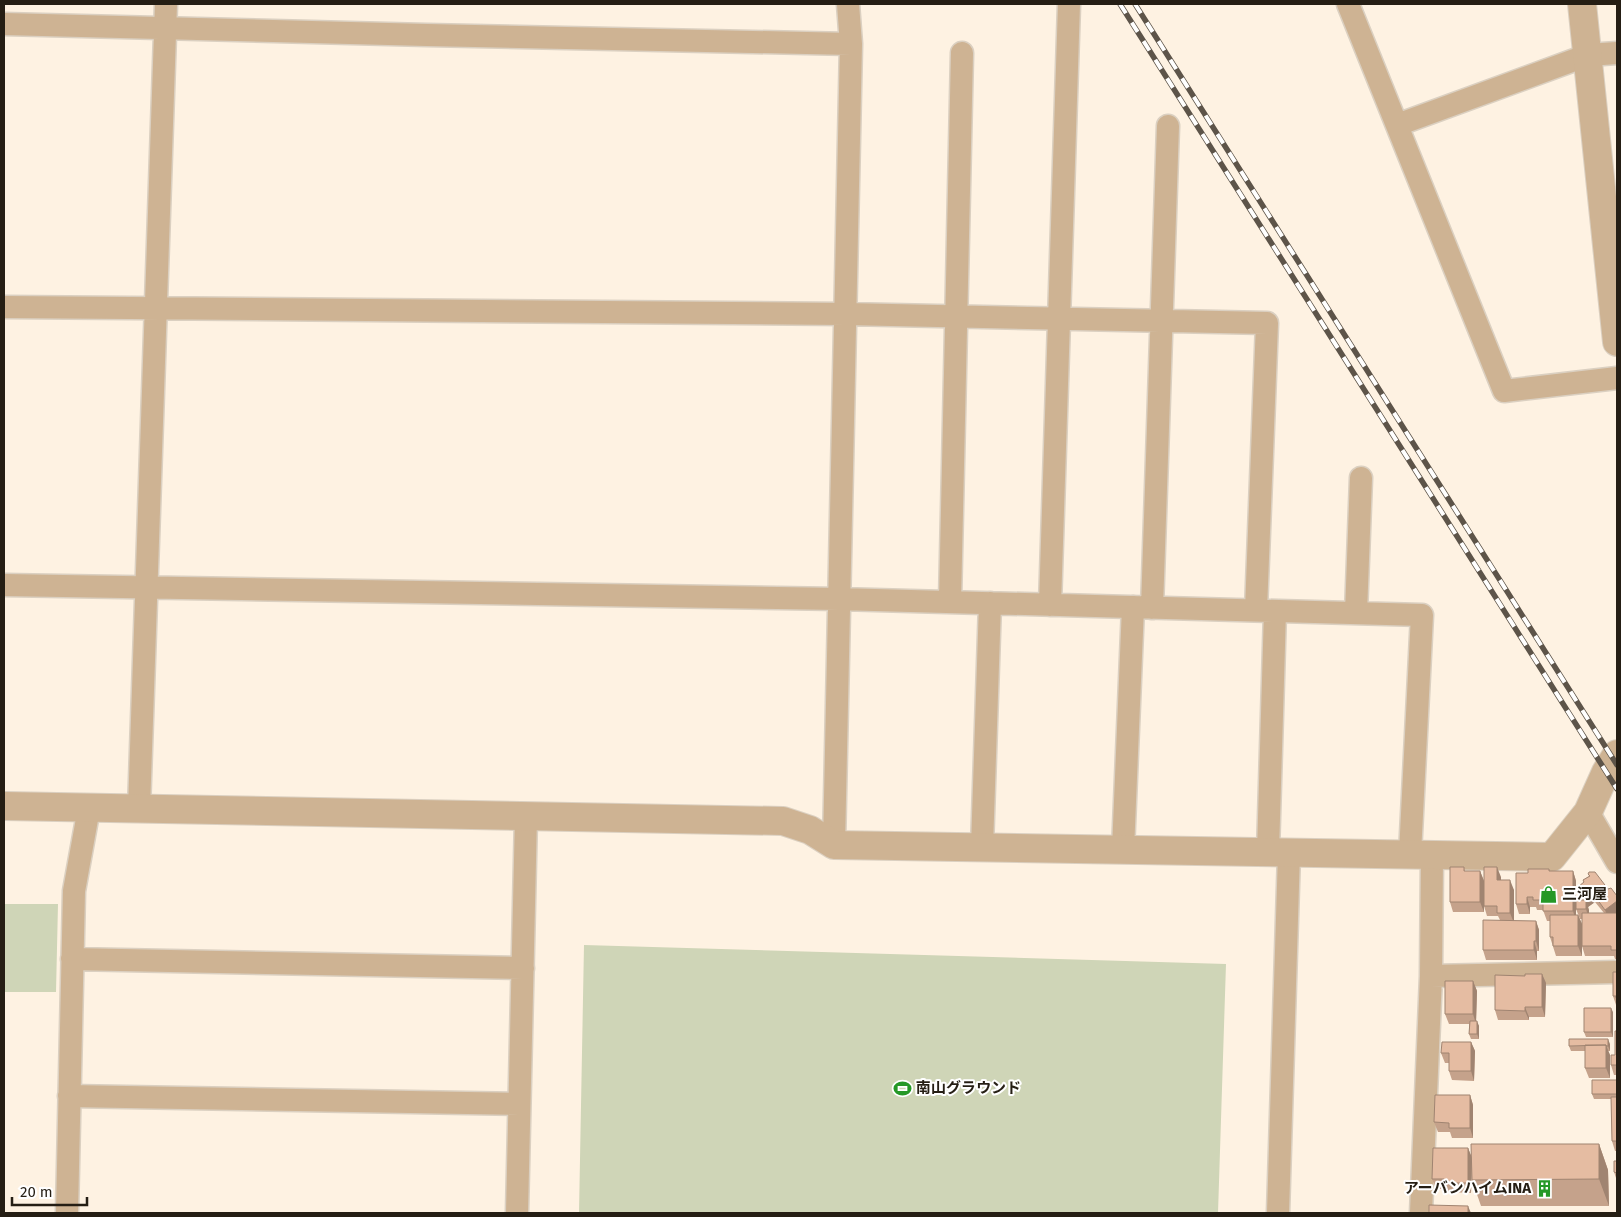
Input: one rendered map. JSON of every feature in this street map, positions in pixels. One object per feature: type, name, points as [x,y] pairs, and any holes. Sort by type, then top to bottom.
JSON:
[{"type":"street","points":[[139,809],[166,4]]},
{"type":"street","points":[[834,845],[851,44],[848,4]]},
{"type":"street","points":[[1050,605],[1069,4]]},
{"type":"street","points":[[1348,4],[1504,392],[1617,378]]},
{"type":"street","points":[[1582,4],[1617,342]]},
{"type":"street","points":[[4,24],[851,44]]},
{"type":"street","points":[[950,602],[962,53]]},
{"type":"street","points":[[1397,125],[1588,55],[1617,53]]},
{"type":"street","points":[[1123,850],[1162,321],[1168,126]]},
{"type":"street","points":[[4,307],[846,314],[1267,323],[1266,611],[1278,853],[1278,1213]]},
{"type":"street","points":[[1356,613],[1360,478]]},
{"type":"street","points":[[4,585],[839,599],[1422,616],[1421,855],[1431,976],[1421,1213]]},
{"type":"street","points":[[982,847],[990,603]]},
{"type":"street","points":[[4,806],[783,821],[810,830],[834,845],[1552,857],[1588,812],[1606,772],[1617,754]]},
{"type":"street","points":[[67,1213],[74,891],[89,808]]},
{"type":"street","points":[[1588,812],[1617,862]]},
{"type":"street","points":[[517,1213],[526,816]]},
{"type":"street","points":[[72,959],[522,968]]},
{"type":"street","points":[[1431,976],[1617,972]]},
{"type":"street","points":[[70,1096],[519,1104]]},
{"type":"green space","points":[[4,904],[58,904],[56,992],[4,992]]},
{"type":"green space","name":"南山グラウンド","points":[[584,945],[1226,964],[1218,1213],[579,1213]]},
{"type":"building","points":[[1450,867],[1464,867],[1464,871],[1480,871],[1480,902],[1450,902]]},
{"type":"building","points":[[1484,867],[1497,867],[1497,880],[1510,880],[1510,913],[1497,913],[1497,906],[1484,906]]},
{"type":"building","name":"三河屋","points":[[1528,869],[1573,871],[1573,911],[1543,911],[1543,900],[1533,900],[1533,897],[1527,897],[1527,904],[1516,904],[1516,873],[1528,873]]},
{"type":"building","points":[[1589,872],[1595,872],[1608,889],[1611,888],[1617,896],[1617,901],[1605,910],[1592,892],[1585,897],[1579,889],[1581,888],[1579,886],[1584,882],[1583,880],[1590,876]]},
{"type":"building","points":[[1576,900],[1586,900],[1586,909],[1576,909]]},
{"type":"building","points":[[1582,913],[1617,913],[1617,950],[1611,950],[1611,946],[1582,946]]},
{"type":"building","points":[[1550,915],[1578,915],[1578,946],[1553,946],[1553,937],[1550,937]]},
{"type":"building","points":[[1483,920],[1536,921],[1534,950],[1483,950]]},
{"type":"building","points":[[1613,972],[1617,972],[1617,998],[1613,996]]},
{"type":"building","points":[[1525,974],[1542,974],[1542,1007],[1525,1007],[1525,1011],[1495,1010],[1495,975],[1525,976]]},
{"type":"building","points":[[1445,981],[1473,981],[1473,1014],[1445,1014]]},
{"type":"building","points":[[1584,1008],[1611,1008],[1611,1032],[1584,1032]]},
{"type":"building","points":[[1470,1021],[1477,1021],[1477,1034],[1469,1034]]},
{"type":"building","points":[[1615,1031],[1617,1031],[1617,1065],[1611,1065],[1611,1055],[1615,1055]]},
{"type":"building","points":[[1569,1039],[1608,1039],[1608,1046],[1569,1046]]},
{"type":"building","points":[[1442,1042],[1471,1042],[1471,1071],[1449,1071],[1449,1053],[1441,1053]]},
{"type":"building","points":[[1585,1045],[1606,1045],[1606,1068],[1585,1068]]},
{"type":"building","points":[[1592,1080],[1617,1080],[1617,1094],[1592,1094]]},
{"type":"building","points":[[1435,1095],[1470,1095],[1470,1128],[1449,1128],[1449,1123],[1434,1122]]},
{"type":"building","points":[[1611,1097],[1617,1097],[1617,1141],[1612,1141]]},
{"type":"building","points":[[1471,1144],[1599,1144],[1599,1179],[1472,1180]]},
{"type":"building","points":[[1433,1148],[1468,1148],[1468,1183],[1444,1183],[1444,1179],[1432,1179]]},
{"type":"building","points":[[1614,1161],[1617,1161],[1617,1173],[1614,1172]]},
{"type":"building","points":[[1429,1205],[1468,1206],[1468,1213],[1429,1213]]},
{"type":"railway","points":[[1120,4],[1617,789]]},
{"type":"railway","points":[[1135,4],[1617,765]]},
{"type":"place","name":"三河屋","points":[[1548,894]]},
{"type":"place","name":"南山グラウンド","points":[[902,1088]]},
{"type":"place","name":"アーバンハイムINA","points":[[1545,1188]]}]
